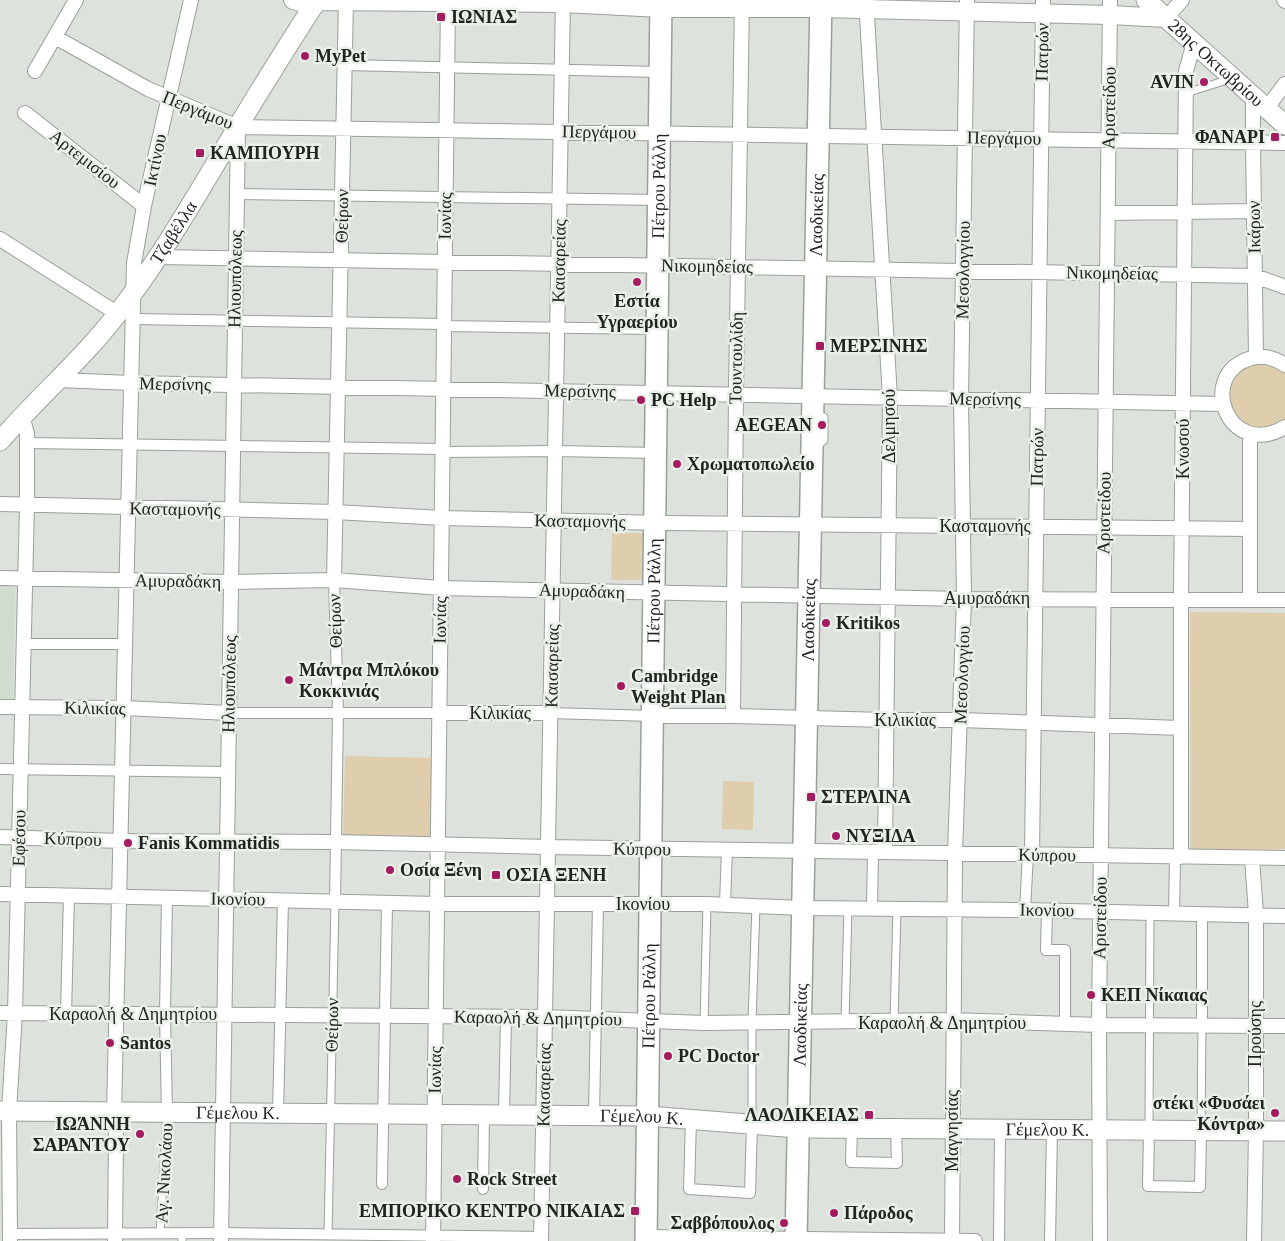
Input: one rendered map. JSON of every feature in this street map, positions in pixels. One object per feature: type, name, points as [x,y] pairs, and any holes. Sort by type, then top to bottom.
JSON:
[{"type":"main road","name":"28ης Οκτωβρίου","points":[[1146,0],[1285,126]]},
{"type":"main road","name":"Τζαβέλλα","points":[[0,441],[22,415],[92,344],[125,317],[133,292],[160,257],[316,2]]},
{"type":"main road","name":"Πέτρου Ράλλη","points":[[646,1239],[661,4]]},
{"type":"main road","name":"Λαοδικείας","points":[[796,1240],[821,4]]},
{"type":"main road","name":"Γέμελου Κ.","points":[[5,1111],[648,1116],[798,1128],[1285,1131]]},
{"type":"street","points":[[35,71],[76,0]]},
{"type":"street","name":"Ικτίνου","points":[[133,292],[134,263],[144,206],[191,0]]},
{"type":"street","points":[[293,0],[316,2],[346,0],[1110,7],[1166,18],[1182,0]]},
{"type":"street","name":"Θείρων","points":[[335,902],[338,713],[334,580],[346,0]]},
{"type":"street","name":"Ιωνίας","points":[[433,1239],[448,1]]},
{"type":"street","name":"Καισαρείας","points":[[541,1239],[552,713],[563,2]]},
{"type":"street","name":"Τουντουλίδη","points":[[733,716],[742,4]]},
{"type":"street","name":"Δελμησού","points":[[867,5],[890,397],[886,720],[879,852]]},
{"type":"street","name":"Μεσολογγίου","points":[[952,1020],[955,853],[964,599],[962,398],[966,6]]},
{"type":"street","name":"Πατρών","points":[[1030,854],[1036,598],[1042,7]]},
{"type":"street","name":"Αριστείδου","points":[[1100,1241],[1099,1026],[1110,7]]},
{"type":"street","name":"Περγάμου","points":[[55,37],[148,89],[238,127],[1285,143]]},
{"type":"street","name":"Κνωσού","points":[[1178,857],[1185,93],[1186,71],[1194,43]]},
{"type":"street","points":[[345,65],[660,72]]},
{"type":"street","points":[[1260,103],[1285,84]]},
{"type":"street","name":"Ικάρων","points":[[1256,357],[1252,142],[1260,103]]},
{"type":"street","name":"Αρτεμισίου","points":[[25,113],[144,206]]},
{"type":"street","name":"Ηλιουπόλεως","points":[[221,1237],[238,127]]},
{"type":"street","points":[[237,194],[659,200]]},
{"type":"street","points":[[1108,213],[1254,211]]},
{"type":"street","points":[[0,239],[125,317],[235,321],[657,329]]},
{"type":"street","name":"Νικομηδείας","points":[[160,257],[1184,274],[1255,276],[1285,287]]},
{"type":"street","points":[[115,1237],[116,1130],[114,1113],[131,383],[125,317]]},
{"type":"street","points":[[1285,364],[1275,359],[1256,357],[1239,364],[1227,377],[1222,395],[1226,414],[1232,423],[1241,430],[1263,436],[1276,433],[1285,427]]},
{"type":"street","name":"Μερσίνης","points":[[58,380],[736,394],[813,403],[890,397],[1223,404]]},
{"type":"street","name":"Εφέσου","points":[[7,1236],[5,1111],[15,1013],[27,504],[27,439],[22,415]]},
{"type":"street","points":[[1250,434],[1250,600]]},
{"type":"street","points":[[27,439],[130,444],[656,453]]},
{"type":"street","name":"Κασταμονής","points":[[0,504],[335,512],[442,518],[655,523],[1250,529]]},
{"type":"street","name":"Αμυραδάκη","points":[[0,578],[231,582],[334,580],[441,588],[964,599],[1285,600]]},
{"type":"street","points":[[23,644],[125,644]]},
{"type":"street","name":"Κιλικίας","points":[[0,707],[124,708],[229,713],[552,713],[806,719],[960,720],[1180,728]]},
{"type":"street","points":[[0,769],[228,772]]},
{"type":"street","name":"Κύπρου","points":[[0,837],[120,841],[335,842],[651,849],[1285,858]]},
{"type":"street","points":[[725,904],[727,850]]},
{"type":"street","points":[[872,908],[879,852]]},
{"type":"street","points":[[1025,910],[1030,854]]},
{"type":"street","points":[[1174,913],[1178,857]]},
{"type":"street","name":"Προύσης","points":[[1252,858],[1256,914],[1254,1241]]},
{"type":"street","name":"Ικονίου","points":[[0,894],[437,904],[725,904],[802,908],[1047,910],[1285,916]]},
{"type":"street","points":[[66,1014],[70,895]]},
{"type":"street","points":[[167,897],[165,1014],[167,1113]]},
{"type":"street","points":[[278,1114],[283,900]]},
{"type":"street","points":[[382,1184],[388,903]]},
{"type":"street","points":[[594,1116],[598,904]]},
{"type":"street","points":[[1047,910],[1046,950],[1065,950],[1065,1024]]},
{"type":"street","points":[[1202,913],[1202,1026]]},
{"type":"street","name":"Καραολή & Δημητρίου","points":[[0,1013],[545,1017],[704,1023],[952,1020],[1099,1026],[1285,1026]]},
{"type":"street","points":[[504,1115],[506,1017]]},
{"type":"street","name":"Μαγνησίας","points":[[952,1020],[952,1241]]},
{"type":"street","points":[[483,1189],[484,1115]]},
{"type":"street","points":[[691,1119],[689,1189],[750,1194],[752,1124]]},
{"type":"street","points":[[852,1128],[851,1162],[897,1163],[896,1128]]},
{"type":"street","points":[[999,1241],[1000,1129]]},
{"type":"street","points":[[1050,1241],[1052,1129]]},
{"type":"street","points":[[1149,1130],[1148,1186],[1200,1187],[1201,1131]]},
{"type":"street","points":[[7,1236],[115,1237],[160,1234],[182,1237],[541,1239]]},
{"type":"street","points":[[646,1239],[975,1241]]},
{"type":"lane","points":[[1185,93],[1232,78]]},
{"type":"lane","name":"Θείρων","points":[[328,1238],[335,902]]},
{"type":"lane","points":[[704,1023],[707,904]]},
{"type":"lane","points":[[752,1124],[752,1022],[756,905]]},
{"type":"lane","points":[[844,1022],[848,908]]},
{"type":"lane","points":[[894,1022],[897,908]]},
{"type":"lane","points":[[1149,1130],[1150,912]]},
{"type":"lane","points":[[1201,1131],[1202,1026]]},
{"type":"lane","name":"Αγ. Νικολάου","points":[[160,1234],[167,1113]]},
{"type":"shaded area","points":[[1264,362],[1285,371],[1285,420],[1263,431],[1242,425],[1228,408],[1228,386],[1241,368]]},
{"type":"shaded area","points":[[612,533],[643,533],[642,580],[611,580]]},
{"type":"shaded area","points":[[0,586],[15,587],[13,703],[0,703]]},
{"type":"shaded area","points":[[1190,612],[1285,613],[1285,849],[1191,850]]},
{"type":"shaded area","points":[[345,756],[432,758],[431,839],[343,838]]},
{"type":"shaded area","points":[[723,781],[754,782],[753,830],[722,829]]},
{"type":"place","name":"ΙΩΝΙΑΣ","points":[[441,17]]},
{"type":"place","name":"MyPet","points":[[305,56]]},
{"type":"place","name":"AVIN","points":[[1204,82]]},
{"type":"place","name":"ΦΑΝΑΡΙ","points":[[1275,137]]},
{"type":"place","name":"KAΜΠΟΥΡΗ","points":[[200,153]]},
{"type":"place","name":"Εστία Υγραερίου","points":[[637,282]]},
{"type":"place","name":"ΜΕΡΣΙΝΗΣ","points":[[820,346]]},
{"type":"place","name":"PC Help","points":[[641,400]]},
{"type":"place","name":"AEGEAN","points":[[822,425]]},
{"type":"place","name":"Χρωματοπωλείο","points":[[677,464]]},
{"type":"place","name":"Kritikos","points":[[826,623]]},
{"type":"place","name":"Μάντρα Μπλόκου Κοκκινιάς","points":[[289,680]]},
{"type":"place","name":"Cambridge Weight Plan","points":[[621,686]]},
{"type":"place","name":"ΣΤΕΡΛΙΝΑ","points":[[811,797]]},
{"type":"place","name":"ΝΥΞΙΔΑ","points":[[836,836]]},
{"type":"place","name":"Fanis Kommatidis","points":[[128,843]]},
{"type":"place","name":"Οσία Ξένη","points":[[390,870]]},
{"type":"place","name":"ΟΣΙΑ ΞΕΝΗ","points":[[496,875]]},
{"type":"place","name":"ΚΕΠ Νίκαιας","points":[[1091,995]]},
{"type":"place","name":"Santos","points":[[110,1043]]},
{"type":"place","name":"PC Doctor","points":[[668,1056]]},
{"type":"place","name":"στέκι «Φυσάει Κόντρα»","points":[[1275,1113]]},
{"type":"place","name":"ΛΑΟΔΙΚΕΙΑΣ","points":[[869,1115]]},
{"type":"place","name":"ΙΩΆΝΝΗ ΣΑΡΑΝΤΟΥ","points":[[140,1134]]},
{"type":"place","name":"Rock Street","points":[[457,1179]]},
{"type":"place","name":"ΕΜΠΟΡΙΚΟ ΚΕΝΤΡΟ ΝΙΚΑΙΑΣ","points":[[635,1211]]},
{"type":"place","name":"Πάροδος","points":[[834,1213]]},
{"type":"place","name":"Σαββόπουλος","points":[[784,1223]]}]
